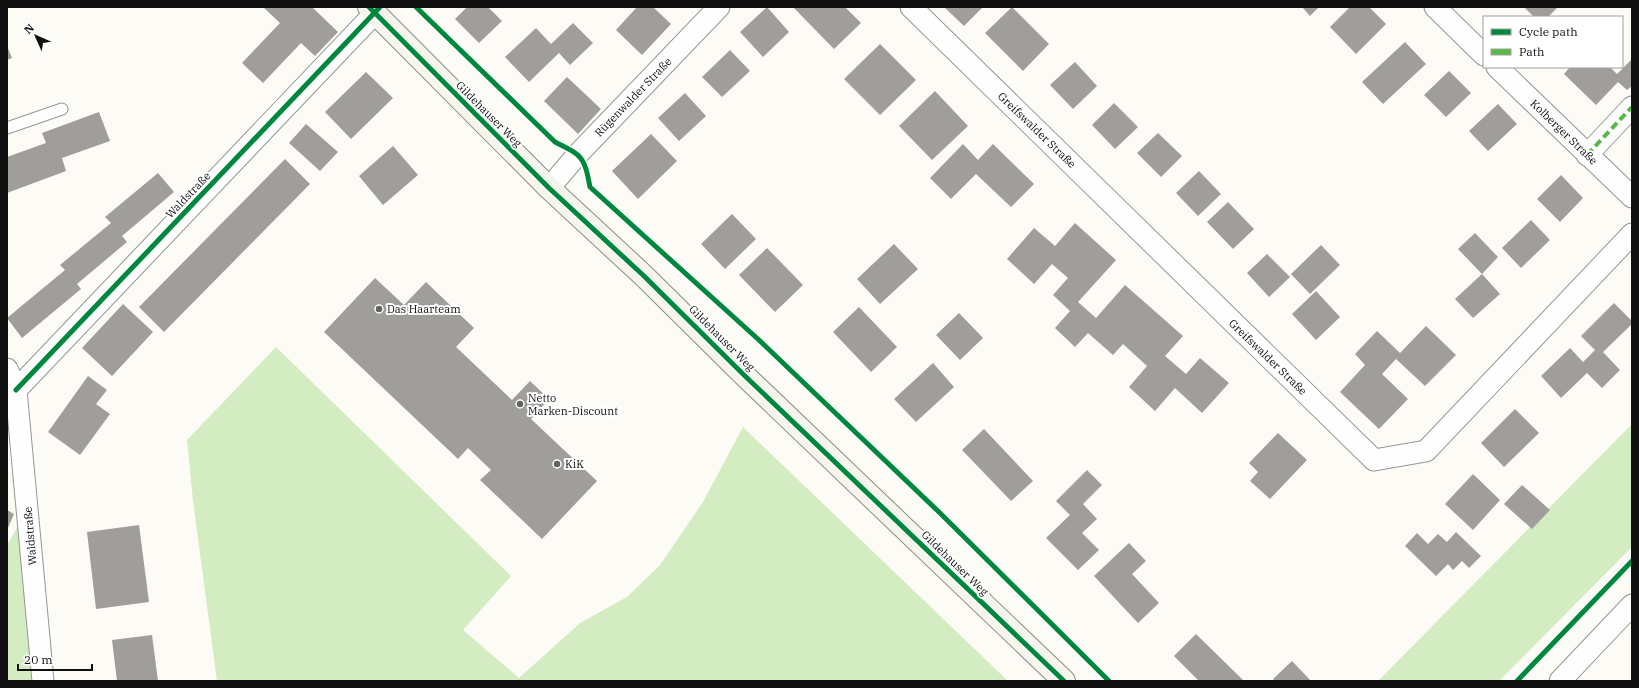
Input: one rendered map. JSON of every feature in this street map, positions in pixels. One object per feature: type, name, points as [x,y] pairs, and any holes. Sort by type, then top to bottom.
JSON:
[{"type":"street","name":"Rügenwalder Straße","points":[[549,188],[578,154],[718,7]]},
{"type":"street","name":"Greifswalder Straße","points":[[911,7],[1374,460],[1426,451],[1632,234]]},
{"type":"street","points":[[1435,7],[1483,54]]},
{"type":"street","name":"Gildehauser Weg","points":[[372,10],[549,188],[644,276],[744,375],[1064,681]]},
{"type":"street","name":"Waldstraße","points":[[43,681],[12,389],[372,10]]},
{"type":"street","name":"Kolberger Straße","points":[[1498,68],[1587,155],[1632,196]]},
{"type":"street","points":[[1587,155],[1632,107]]},
{"type":"street","points":[[7,369],[12,389]]},
{"type":"street","points":[[1560,681],[1632,605]]},
{"type":"lane","points":[[7,128],[62,109]]},
{"type":"green space","points":[[276,347],[511,576],[463,630],[519,678],[580,623],[627,597],[660,565],[703,502],[743,427],[1008,681],[217,681],[193,501],[187,440]]},
{"type":"green space","points":[[1632,424],[1632,547],[1499,681],[1378,681]]},
{"type":"green space","points":[[18,526],[35,681],[7,681],[7,545]]},
{"type":"building","points":[[263,7],[312,7],[338,32],[315,56],[301,43],[263,83],[242,63],[280,23]]},
{"type":"building","points":[[467,7],[488,7],[502,21],[479,43],[455,19]]},
{"type":"building","points":[[637,7],[653,7],[671,24],[642,55],[616,30]]},
{"type":"building","points":[[767,7],[789,32],[763,57],[740,32]]},
{"type":"building","points":[[793,7],[845,7],[861,23],[834,49]]},
{"type":"building","points":[[944,7],[983,7],[964,26]]},
{"type":"building","points":[[1012,7],[1049,44],[1023,71],[985,33]]},
{"type":"building","points":[[1302,7],[1319,7],[1310,16]]},
{"type":"building","points":[[1350,7],[1369,7],[1386,24],[1356,54],[1330,27]]},
{"type":"building","points":[[1524,7],[1558,7],[1549,16],[1533,16]]},
{"type":"building","points":[[573,23],[593,43],[570,65],[559,53],[529,82],[505,57],[536,28],[551,44]]},
{"type":"building","points":[[1405,42],[1426,64],[1383,104],[1362,82]]},
{"type":"building","points":[[880,44],[916,80],[880,115],[844,79]]},
{"type":"building","points":[[7,46],[12,58],[7,60]]},
{"type":"building","points":[[730,50],[750,71],[722,97],[702,77]]},
{"type":"building","points":[[1632,59],[1632,86],[1627,90],[1618,82],[1596,105],[1564,74],[1569,68],[1611,68],[1617,74]]},
{"type":"building","points":[[1075,62],[1097,86],[1073,109],[1050,85]]},
{"type":"building","points":[[1449,71],[1471,93],[1446,117],[1424,95]]},
{"type":"building","points":[[366,72],[393,98],[351,139],[325,112]]},
{"type":"building","points":[[567,77],[601,109],[578,134],[544,101]]},
{"type":"building","points":[[935,91],[968,126],[932,160],[899,126]]},
{"type":"building","points":[[685,93],[706,116],[679,141],[658,118]]},
{"type":"building","points":[[1114,103],[1138,127],[1115,149],[1092,125]]},
{"type":"building","points":[[1498,104],[1517,124],[1488,151],[1469,131]]},
{"type":"building","points":[[99,112],[110,141],[62,158],[66,171],[7,193],[7,157],[46,143],[42,133]]},
{"type":"building","points":[[306,124],[338,152],[320,171],[289,143]]},
{"type":"building","points":[[1158,133],[1182,156],[1161,177],[1137,153]]},
{"type":"building","points":[[651,134],[677,161],[638,199],[612,171]]},
{"type":"building","points":[[963,144],[978,160],[993,144],[1034,184],[1011,207],[976,174],[951,199],[930,178]]},
{"type":"building","points":[[393,146],[418,175],[383,205],[359,176]]},
{"type":"building","points":[[285,159],[310,184],[164,332],[139,307]]},
{"type":"building","points":[[1199,171],[1221,194],[1198,216],[1176,193]]},
{"type":"building","points":[[158,173],[174,192],[122,236],[127,242],[77,284],[81,289],[22,338],[7,318],[65,270],[60,265],[111,223],[105,217]]},
{"type":"building","points":[[1561,175],[1583,198],[1560,222],[1537,199]]},
{"type":"building","points":[[1228,202],[1254,229],[1233,249],[1207,222]]},
{"type":"building","points":[[732,214],[756,239],[725,269],[701,244]]},
{"type":"building","points":[[1531,220],[1550,240],[1521,268],[1502,248]]},
{"type":"building","points":[[1075,223],[1116,260],[1078,302],[1096,318],[1125,285],[1183,336],[1165,356],[1186,374],[1200,358],[1229,383],[1202,413],[1175,388],[1155,411],[1129,387],[1147,366],[1123,344],[1113,355],[1088,333],[1075,347],[1055,328],[1070,311],[1053,295],[1068,278],[1052,264],[1034,284],[1007,259],[1034,228],[1055,246]]},
{"type":"building","points":[[1475,233],[1498,257],[1482,274],[1458,249]]},
{"type":"building","points":[[894,244],[918,269],[880,304],[857,279]]},
{"type":"building","points":[[1321,245],[1340,265],[1310,294],[1291,274]]},
{"type":"building","points":[[767,248],[803,285],[775,312],[739,275]]},
{"type":"building","points":[[1267,254],[1290,277],[1269,297],[1247,273]]},
{"type":"building","points":[[1482,274],[1500,294],[1473,318],[1455,299]]},
{"type":"building","points":[[375,278],[404,305],[426,282],[474,328],[456,347],[512,400],[530,381],[549,399],[531,419],[597,481],[542,539],[480,480],[491,470],[468,448],[458,459],[324,332]]},
{"type":"building","points":[[1316,291],[1340,317],[1316,340],[1292,314]]},
{"type":"building","points":[[1614,303],[1632,321],[1632,324],[1603,352],[1620,370],[1602,388],[1587,373],[1561,398],[1541,376],[1570,348],[1583,362],[1595,350],[1581,336]]},
{"type":"building","points":[[123,304],[153,332],[112,376],[82,348]]},
{"type":"building","points":[[859,307],[897,347],[871,372],[833,332]]},
{"type":"building","points":[[959,313],[983,338],[960,360],[936,335]]},
{"type":"building","points":[[1426,326],[1456,355],[1425,386],[1396,359],[1382,374],[1408,399],[1379,429],[1340,392],[1365,365],[1355,354],[1377,331],[1400,353]]},
{"type":"building","points":[[933,363],[954,387],[916,422],[894,399]]},
{"type":"building","points":[[88,376],[107,390],[96,404],[110,414],[80,455],[48,432]]},
{"type":"building","points":[[1515,409],[1539,433],[1504,467],[1481,443]]},
{"type":"building","points":[[984,429],[1033,481],[1011,501],[962,450]]},
{"type":"building","points":[[1278,433],[1307,460],[1270,499],[1250,481],[1258,472],[1249,463]]},
{"type":"building","points":[[1087,470],[1102,485],[1083,504],[1097,519],[1082,533],[1099,550],[1078,570],[1046,538],[1070,515],[1056,501]]},
{"type":"building","points":[[1473,474],[1500,500],[1473,530],[1445,504]]},
{"type":"building","points":[[1522,485],[1550,510],[1532,529],[1504,504]]},
{"type":"building","points":[[7,510],[14,514],[7,530]]},
{"type":"building","points":[[139,525],[149,602],[96,609],[87,532]]},
{"type":"building","points":[[1456,532],[1481,556],[1469,568],[1462,561],[1453,570],[1448,564],[1436,576],[1405,546],[1417,533],[1428,544],[1438,534],[1447,542]]},
{"type":"building","points":[[1129,543],[1146,561],[1132,574],[1159,603],[1138,623],[1094,576]]},
{"type":"building","points":[[1196,634],[1244,681],[1199,681],[1174,656]]},
{"type":"building","points":[[152,635],[158,681],[117,681],[112,640]]},
{"type":"building","points":[[1292,661],[1311,681],[1275,681],[1273,679]]},
{"type":"marked path","points":[[1587,155],[1632,107]]},
{"type":"cycle path","points":[[369,7],[549,188],[644,276],[744,375],[1064,681]]},
{"type":"cycle path","points":[[16,390],[380,7]]},
{"type":"cycle path","points":[[416,7],[555,142],[577,154],[581,158],[586,169],[590,187],[759,340],[940,513],[1109,681]]},
{"type":"cycle path","points":[[1517,681],[1632,561]]},
{"type":"place","name":"Das Haarteam","points":[[379,309]]},
{"type":"place","name":"Netto Marken-Discount","points":[[520,404]]},
{"type":"place","name":"KiK","points":[[557,464]]}]
